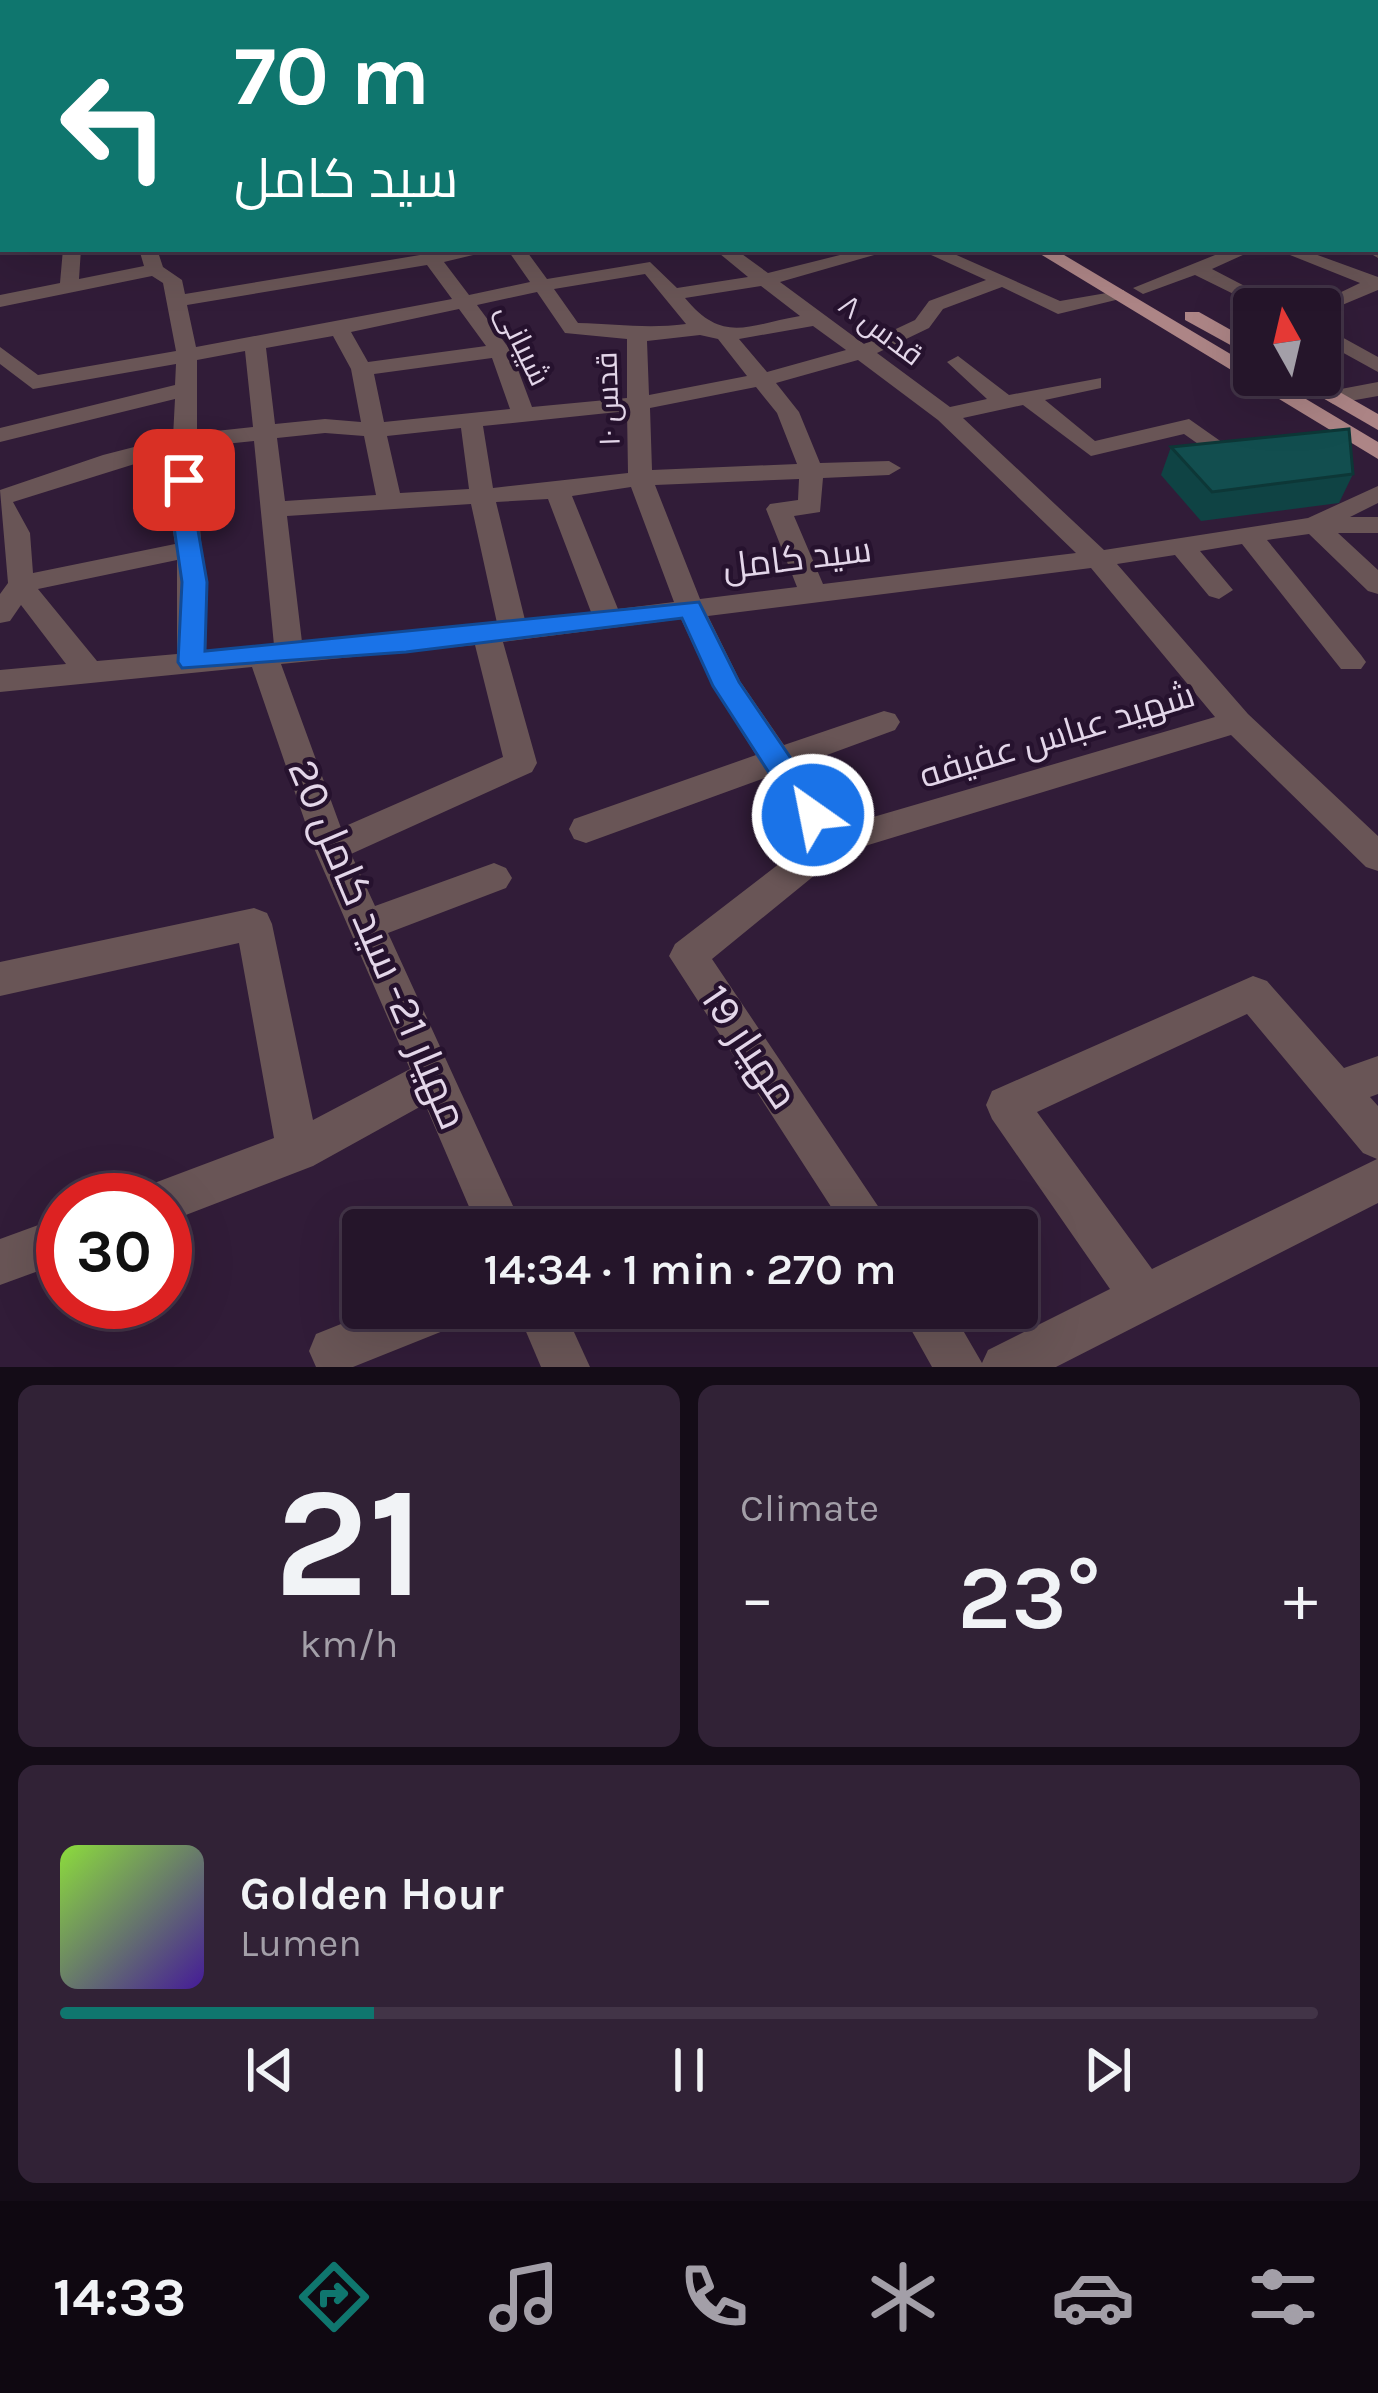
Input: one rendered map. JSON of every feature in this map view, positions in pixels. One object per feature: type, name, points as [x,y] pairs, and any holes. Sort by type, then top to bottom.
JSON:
[{"type":"main road","points":[[1046,252],[1378,452]]},
{"type":"main road","points":[[1079,252],[1233,340]]},
{"type":"main road","points":[[1333,397],[1378,423]]},
{"type":"street","points":[[69,288],[72,252]]},
{"type":"street","name":"قدس ۱۰","points":[[518,252],[572,329],[622,330],[637,337],[640,478]]},
{"type":"street","name":"قدس ۸","points":[[727,252],[946,415],[1098,559],[1237,722],[1378,857]]},
{"type":"street","points":[[675,294],[764,280],[874,252]]},
{"type":"street","points":[[934,252],[1058,308],[1117,294]]},
{"type":"street","points":[[1143,288],[1240,252]]},
{"type":"street","points":[[1292,252],[1378,283]]},
{"type":"street","points":[[178,301],[428,254]]},
{"type":"street","name":"شیبانی","points":[[428,254],[500,351],[522,412]]},
{"type":"street","points":[[0,302],[69,288],[152,259],[172,280],[188,354],[183,513],[194,582],[191,662]]},
{"type":"street","points":[[0,353],[33,382],[650,268],[700,329]]},
{"type":"street","points":[[1198,269],[1236,288]]},
{"type":"street","points":[[89,672],[22,584],[20,536],[0,500],[111,460],[187,442],[325,426],[374,430],[641,403],[761,380],[863,352],[922,324],[936,305],[1004,280]]},
{"type":"street","points":[[1341,299],[1378,283]]},
{"type":"street","points":[[1347,297],[1378,314]]},
{"type":"street","points":[[637,337],[700,329],[725,335],[816,319]]},
{"type":"street","points":[[339,329],[362,369],[389,500]]},
{"type":"street","points":[[725,335],[788,412],[811,470],[811,507],[779,509],[812,591]]},
{"type":"street","name":"مهیار 21- سید کامل 20","points":[[255,344],[274,509],[276,654],[331,848],[492,1209]]},
{"type":"street","points":[[1341,344],[1378,366]]},
{"type":"street","points":[[362,369],[500,351]]},
{"type":"street","points":[[958,362],[1091,449],[1189,426],[1221,453],[1265,446]]},
{"type":"street","points":[[96,368],[97,408],[111,460]]},
{"type":"street","points":[[946,415],[1094,383]]},
{"type":"street","points":[[0,435],[188,389]]},
{"type":"street","points":[[1333,397],[1378,389]]},
{"type":"street","points":[[331,848],[521,763],[471,420]]},
{"type":"street","points":[[1310,440],[1349,434]]},
{"type":"street","points":[[274,509],[557,491],[640,478],[890,469]]},
{"type":"street","points":[[640,478],[690,608],[727,686],[831,843]]},
{"type":"street","points":[[557,491],[608,619]]},
{"type":"street","name":"سید کامل","points":[[2,687],[89,672],[500,632],[1098,559],[1316,525],[1378,493]]},
{"type":"street","points":[[1316,525],[1378,525]]},
{"type":"street","points":[[1316,525],[1378,584]]},
{"type":"street","points":[[1250,537],[1351,662]]},
{"type":"street","points":[[1182,547],[1219,590]]},
{"type":"street","points":[[0,614],[22,584],[189,549]]},
{"type":"street","points":[[586,829],[884,722]]},
{"type":"street","name":"شهید عباس عفیفه","points":[[831,843],[1237,722]]},
{"type":"street","name":"مهیار 19","points":[[831,843],[688,956],[858,1209]]},
{"type":"street","points":[[364,926],[494,878]]},
{"type":"street","points":[[0,979],[254,924],[298,1150]]},
{"type":"street","points":[[1145,1299],[1007,1105],[1253,993],[1378,1138]]},
{"type":"street","points":[[1336,1090],[1378,1075]]},
{"type":"street","points":[[192,1191],[298,1150],[431,1079]]},
{"type":"street","points":[[1005,1367],[1378,1180]]},
{"type":"street","points":[[0,1262],[36,1249]]},
{"type":"street","points":[[333,1351],[388,1329]]},
{"type":"street","points":[[548,1329],[566,1367]]},
{"type":"street","points":[[936,1329],[960,1367]]},
{"type":"building","points":[[1349,429],[1353,474],[1212,492],[1171,447]]},
{"type":"route","points":[[184,480],[183,513],[194,582],[191,662],[406,643],[690,608],[727,686],[813,815]]}]
